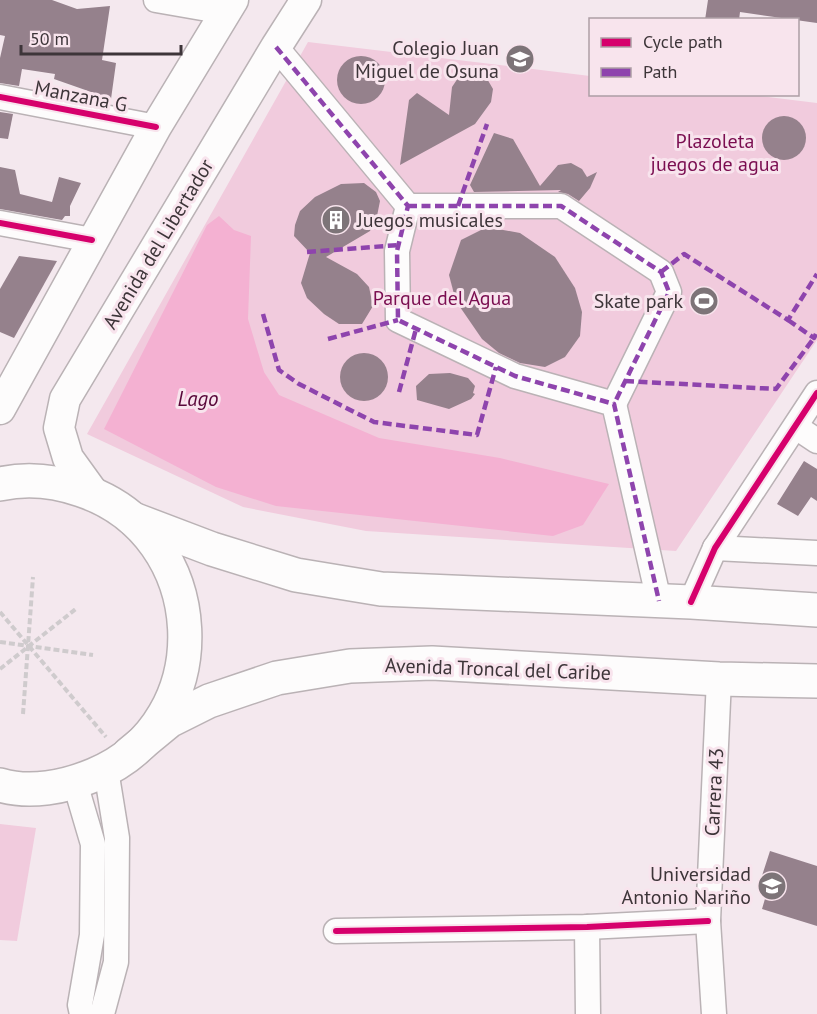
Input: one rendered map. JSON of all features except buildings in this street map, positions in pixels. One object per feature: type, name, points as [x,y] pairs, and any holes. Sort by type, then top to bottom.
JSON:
[{"type":"highway","points":[[0,484],[39,481],[67,485],[94,494],[133,519],[212,549],[296,575],[381,589],[691,602],[817,610]]},
{"type":"highway","points":[[0,785],[42,788],[75,783],[114,754],[153,730],[171,703],[182,671],[186,638],[183,604],[173,573],[156,544],[133,519]]},
{"type":"highway","name":"Avenida Troncal del Caribe","points":[[114,754],[169,721],[209,701],[277,678],[350,666],[432,663],[817,681]]},
{"type":"main road","name":"Avenida del Libertador","points":[[94,494],[68,458],[59,428],[65,399],[306,0]]},
{"type":"main road","points":[[0,409],[156,127],[229,6]]},
{"type":"street","points":[[156,0],[229,6]]},
{"type":"street","points":[[276,47],[408,206]]},
{"type":"street","name":"Manzana G","points":[[0,97],[156,127]]},
{"type":"street","points":[[408,206],[397,251],[398,321],[515,376],[614,404]]},
{"type":"street","points":[[408,206],[561,206],[661,272],[669,292],[614,404],[659,601]]},
{"type":"street","points":[[0,223],[92,240]]},
{"type":"street","points":[[691,602],[715,548],[817,393]]},
{"type":"street","points":[[796,427],[817,441]]},
{"type":"street","points":[[715,548],[817,553]]},
{"type":"street","name":"Carrera 43","points":[[714,1014],[708,921],[719,678]]},
{"type":"street","points":[[102,1014],[116,962],[117,838],[114,754]]},
{"type":"street","points":[[75,783],[93,844],[92,935],[80,1005],[81,1014]]},
{"type":"street","points":[[336,931],[587,927],[708,921]]},
{"type":"street","points":[[587,927],[588,1014]]},
{"type":"path","points":[[23,714],[33,577]]},
{"type":"path","points":[[0,669],[77,608]]},
{"type":"path","points":[[0,612],[114,754]]},
{"type":"path","points":[[0,642],[93,656]]},
{"type":"green space","name":"Parque del Agua","points":[[308,42],[589,76],[589,96],[760,96],[817,103],[817,340],[676,551],[366,531],[243,507],[87,434]]},
{"type":"green space","points":[[0,824],[36,828],[17,941],[0,940]]},
{"type":"water","name":"Lago","points":[[219,216],[234,230],[251,236],[248,319],[264,372],[279,395],[379,438],[500,458],[609,484],[583,525],[553,536],[276,506],[216,487],[104,429],[207,225]]},
{"type":"marked path","points":[[276,47],[408,206],[397,251],[398,320],[515,376],[614,404],[659,601]]},
{"type":"marked path","points":[[458,206],[487,124]]},
{"type":"marked path","points":[[408,206],[561,206],[661,272],[669,292],[614,404]]},
{"type":"marked path","points":[[307,252],[399,245]]},
{"type":"marked path","points":[[661,272],[684,254],[788,320],[817,274]]},
{"type":"marked path","points":[[263,314],[279,370],[299,384],[374,422],[477,435],[496,367]]},
{"type":"marked path","points":[[328,339],[398,320]]},
{"type":"marked path","points":[[788,320],[814,338],[816,334]]},
{"type":"marked path","points":[[399,392],[416,329]]},
{"type":"marked path","points":[[625,381],[776,389],[814,338]]},
{"type":"cycle path","points":[[0,97],[156,127]]},
{"type":"cycle path","points":[[0,223],[92,240]]},
{"type":"cycle path","points":[[691,602],[715,548],[817,393]]},
{"type":"cycle path","points":[[336,931],[587,927],[708,921]]},
{"type":"place","name":"Colegio Juan Miguel de Osuna","points":[[520,59]]},
{"type":"place","name":"Juegos musicales","points":[[336,220]]},
{"type":"place","name":"Skate park","points":[[704,301]]},
{"type":"place","name":"Universidad Antonio Nariño","points":[[772,886]]},
{"type":"park label","name":"Plazoleta juegos de agua","points":[[715,152]]}]
